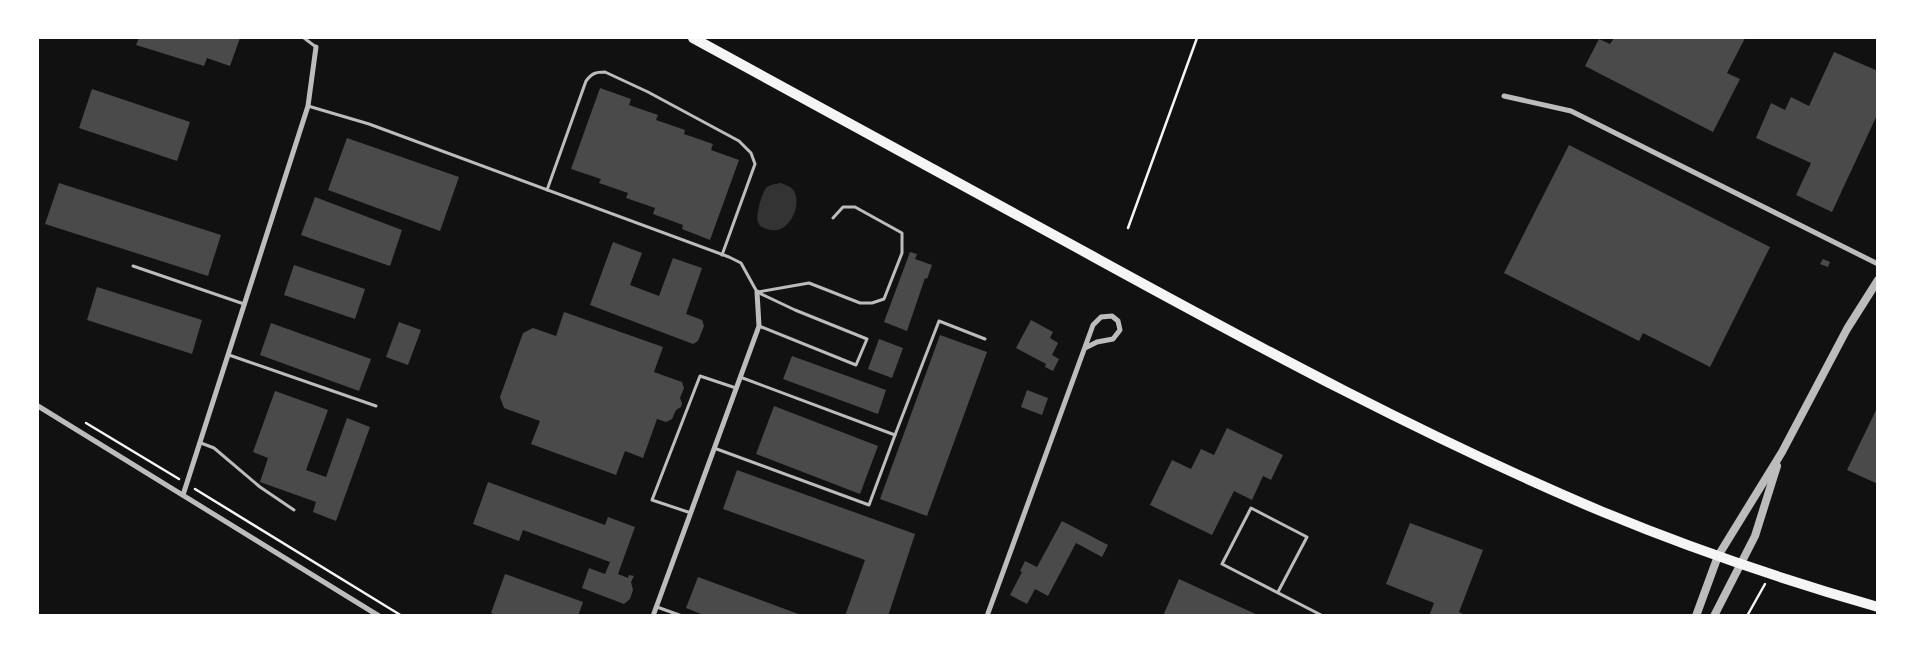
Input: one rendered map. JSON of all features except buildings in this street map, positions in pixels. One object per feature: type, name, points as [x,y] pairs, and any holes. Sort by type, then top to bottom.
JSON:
[{"type":"main road","points":[[693,38],[1226,330],[1442,439],[1604,512],[1718,556],[1878,607]]},
{"type":"street","points":[[183,495],[308,106],[316,47]]},
{"type":"street","points":[[1504,96],[1571,111],[1878,264]]},
{"type":"street","points":[[1696,616],[1718,556],[1782,452],[1847,329],[1878,280]]},
{"type":"street","points":[[653,616],[759,326],[757,292]]},
{"type":"street","points":[[987,616],[1093,325],[1101,317],[1112,316],[1118,321],[1120,330],[1113,340],[1097,342],[1086,348]]},
{"type":"street","points":[[38,406],[379,616]]},
{"type":"street","points":[[1714,616],[1755,536],[1782,452]]},
{"type":"lane","points":[[304,38],[316,47]]},
{"type":"lane","points":[[547,190],[586,81],[591,74],[605,72],[648,92],[739,141],[751,153],[754,164],[722,254]]},
{"type":"lane","points":[[308,106],[369,124],[722,254],[741,263],[757,292],[795,310],[867,338],[856,365],[759,326]]},
{"type":"lane","points":[[757,292],[809,283],[860,303],[872,304],[884,298],[902,252],[902,233],[856,207],[843,207],[834,218]]},
{"type":"lane","points":[[133,266],[245,304]]},
{"type":"lane","points":[[714,448],[869,505],[939,321],[985,338]]},
{"type":"lane","points":[[229,355],[376,406]]},
{"type":"lane","points":[[691,513],[652,500],[700,376],[736,388]]},
{"type":"lane","points":[[740,378],[895,435]]},
{"type":"lane","points":[[201,443],[214,448],[260,487],[294,510]]},
{"type":"lane","points":[[1278,592],[1307,537],[1251,508],[1222,564],[1323,616]]},
{"type":"lane","points":[[656,607],[682,616]]},
{"type":"path","points":[[1128,228],[1197,38]]},
{"type":"path","points":[[79,419],[402,616]]},
{"type":"path","points":[[1747,616],[1770,574]]},
{"type":"shaded area","points":[[781,183],[794,191],[796,205],[794,213],[786,225],[780,229],[766,229],[759,225],[757,219],[761,199],[766,188],[773,184]]}]
